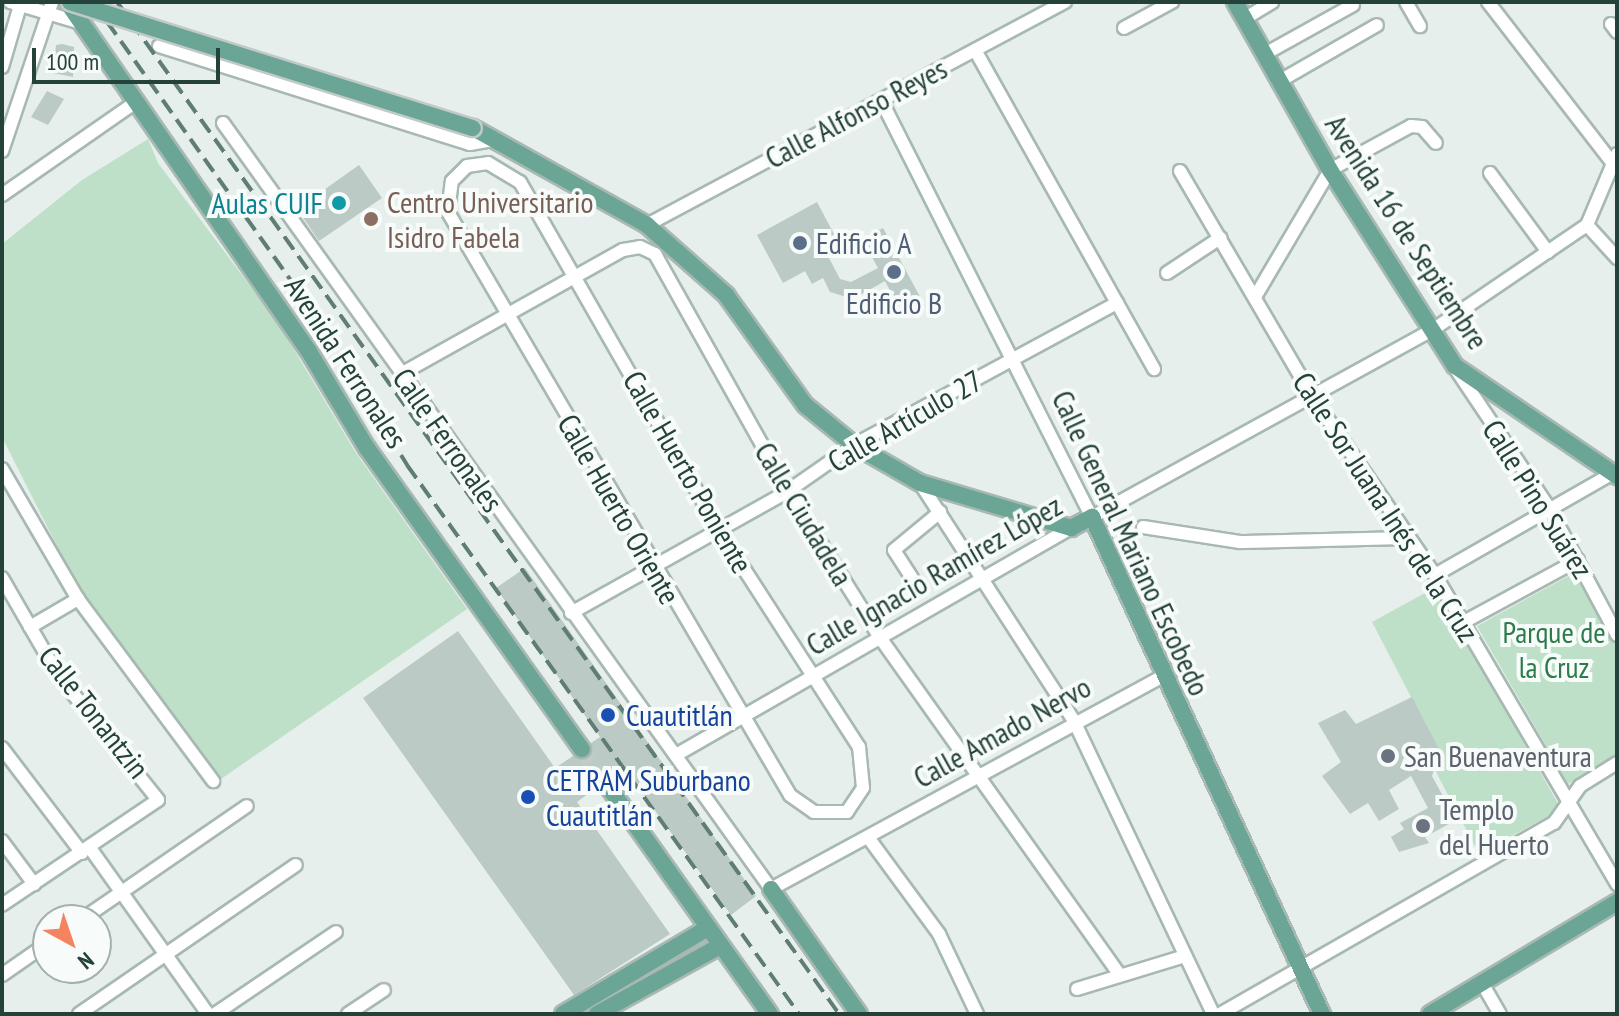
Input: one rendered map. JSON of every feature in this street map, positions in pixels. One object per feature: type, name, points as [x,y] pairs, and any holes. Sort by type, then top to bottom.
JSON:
[{"type":"main road","points":[[68,2],[86,16],[473,128],[647,225],[726,295],[805,405],[854,445],[920,483],[1071,528]]},
{"type":"main road","name":"Avenida 16 de Septiembre","points":[[1235,2],[1330,170],[1455,366],[1615,475]]},
{"type":"main road","name":"Avenida Ferronales","points":[[86,16],[137,101],[367,448],[582,749]]},
{"type":"main road","name":"Calle Ignacio Ramírez López","points":[[1071,528],[1092,517]]},
{"type":"main road","name":"Calle General Mariano Escobedo","points":[[1092,517],[1322,1014]]},
{"type":"main road","points":[[605,782],[770,1014]]},
{"type":"main road","points":[[771,889],[859,1014]]},
{"type":"main road","points":[[1430,1014],[1617,902]]},
{"type":"main road","points":[[563,1014],[708,928]]},
{"type":"main road","points":[[603,1010],[720,946]]},
{"type":"street","name":"Calle Alfonso Reyes","points":[[647,225],[1065,2]]},
{"type":"street","points":[[1124,28],[1172,2]]},
{"type":"street","points":[[1244,19],[1272,2]]},
{"type":"street","points":[[1406,2],[1420,26]]},
{"type":"street","points":[[1488,2],[1615,159],[1587,225],[1617,258]]},
{"type":"street","points":[[2,9],[16,3],[86,16]]},
{"type":"street","points":[[2,67],[16,3]]},
{"type":"street","points":[[1263,55],[1353,5]]},
{"type":"street","points":[[2,151],[6,129],[51,8]]},
{"type":"street","points":[[1278,82],[1377,25]]},
{"type":"street","points":[[159,46],[470,144],[493,140]]},
{"type":"street","points":[[975,50],[1154,369]]},
{"type":"street","name":"Calle General Mariano Escobedo","points":[[881,100],[1092,517]]},
{"type":"street","points":[[2,195],[137,101]]},
{"type":"street","name":"Calle Ferronales","points":[[223,123],[571,613],[676,755]]},
{"type":"street","points":[[1255,297],[1330,170],[1411,126],[1422,127],[1436,143]]},
{"type":"street","name":"Calle Huerto Poniente","points":[[467,166],[488,163],[520,182],[719,530],[859,747],[863,788],[847,812]]},
{"type":"street","name":"Calle Huerto Oriente","points":[[467,166],[452,181],[448,212],[652,567],[790,795],[814,812],[847,812]]},
{"type":"street","name":"Calle Sor Juana Inés de la Cruz","points":[[1180,171],[1312,396],[1435,575],[1617,884]]},
{"type":"street","points":[[1490,173],[1548,252]]},
{"type":"street","name":"Calle Ignacio Ramírez López","points":[[1092,517],[1431,331],[1587,225]]},
{"type":"street","points":[[1167,273],[1220,238]]},
{"type":"street","name":"Calle Ciudadela","points":[[575,276],[640,247],[655,254],[788,491],[881,639],[1118,972]]},
{"type":"street","points":[[401,374],[575,276]]},
{"type":"street","name":"Calle Artículo 27","points":[[571,613],[788,491],[854,445],[1117,303]]},
{"type":"street","name":"Calle Pino Suárez","points":[[1455,366],[1549,508],[1617,635]]},
{"type":"street","points":[[2,469],[78,599],[213,781]]},
{"type":"street","points":[[1435,575],[1549,508],[1615,475]]},
{"type":"street","points":[[920,483],[982,574],[1074,721],[1213,1014]]},
{"type":"street","points":[[912,578],[894,550],[940,512]]},
{"type":"street","points":[[1143,527],[1240,542],[1409,538]]},
{"type":"street","name":"Calle Ignacio Ramírez López","points":[[676,755],[881,639],[982,574],[1071,528]]},
{"type":"street","points":[[1462,623],[1578,560]]},
{"type":"street","name":"Calle Tonantzin","points":[[2,578],[58,675],[155,791],[156,804],[86,850]]},
{"type":"street","points":[[30,627],[78,599]]},
{"type":"street","name":"Calle Amado Nervo","points":[[771,889],[870,840],[1074,721],[1163,676]]},
{"type":"street","points":[[2,748],[121,892],[208,1014]]},
{"type":"street","points":[[676,755],[771,889]]},
{"type":"street","points":[[1220,1014],[1554,823],[1580,786],[1617,763]]},
{"type":"street","points":[[104,904],[247,806]]},
{"type":"street","points":[[870,840],[939,934],[977,1014]]},
{"type":"street","points":[[2,841],[34,884]]},
{"type":"street","points":[[2,905],[86,850]]},
{"type":"street","points":[[79,1014],[296,865]]},
{"type":"street","points":[[215,1014],[336,932]]},
{"type":"street","points":[[2,975],[32,954]]},
{"type":"street","points":[[1077,989],[1118,972],[1138,974],[1185,956]]},
{"type":"street","points":[[1482,983],[1500,1014]]},
{"type":"street","points":[[348,1014],[384,990]]},
{"type":"street","points":[[600,992],[603,1010]]},
{"type":"green space","points":[[148,139],[158,163],[278,323],[356,453],[467,609],[221,779],[73,578],[2,437],[2,244],[82,180]]},
{"type":"green space","name":"Parque de la Cruz","points":[[1574,573],[1617,647],[1617,755],[1568,784],[1477,626]]},
{"type":"green space","points":[[1436,587],[1561,809],[1479,854],[1436,772],[1439,751],[1372,622]]},
{"type":"building","points":[[56,45],[74,47],[73,77],[53,73]]},
{"type":"building","points":[[47,91],[64,99],[48,125],[31,117]]},
{"type":"building","name":"Aulas CUIF","points":[[359,165],[382,198],[319,241],[297,209]]},
{"type":"building","points":[[817,202],[843,251],[829,258],[840,279],[851,282],[878,268],[862,239],[883,228],[925,306],[898,306],[885,281],[853,299],[830,292],[823,278],[812,284],[805,271],[783,283],[757,235]]},
{"type":"building","name":"Cuautitlán","points":[[525,568],[756,896],[731,915],[624,768],[614,775],[599,773],[596,788],[577,802],[670,934],[574,995],[363,698],[458,631],[555,768],[573,756],[589,757],[591,743],[600,737],[496,588]]},
{"type":"building","name":"San Buenaventura","points":[[1412,697],[1440,751],[1432,776],[1456,820],[1425,837],[1429,843],[1399,852],[1391,837],[1404,829],[1400,823],[1428,808],[1411,776],[1389,790],[1399,809],[1379,821],[1368,803],[1350,814],[1322,776],[1341,762],[1318,723],[1345,710],[1356,724]]},
{"type":"tunnel","points":[[582,749],[605,782]]},
{"type":"railway","points":[[93,2],[313,312],[407,465],[799,1014]]},
{"type":"railway","points":[[117,2],[839,1014]]},
{"type":"place","name":"Aulas CUIF","points":[[339,203]]},
{"type":"place","name":"Centro Universitario Isidro Fabela","points":[[371,219]]},
{"type":"place","name":"Edificio A","points":[[800,243]]},
{"type":"place","name":"Edificio B","points":[[894,272]]},
{"type":"place","name":"Cuautitlán","points":[[608,715]]},
{"type":"place","name":"San Buenaventura","points":[[1388,756]]},
{"type":"place","name":"CETRAM Suburbano Cuautitlán","points":[[528,797]]},
{"type":"place","name":"Templo del Huerto","points":[[1423,826]]}]
